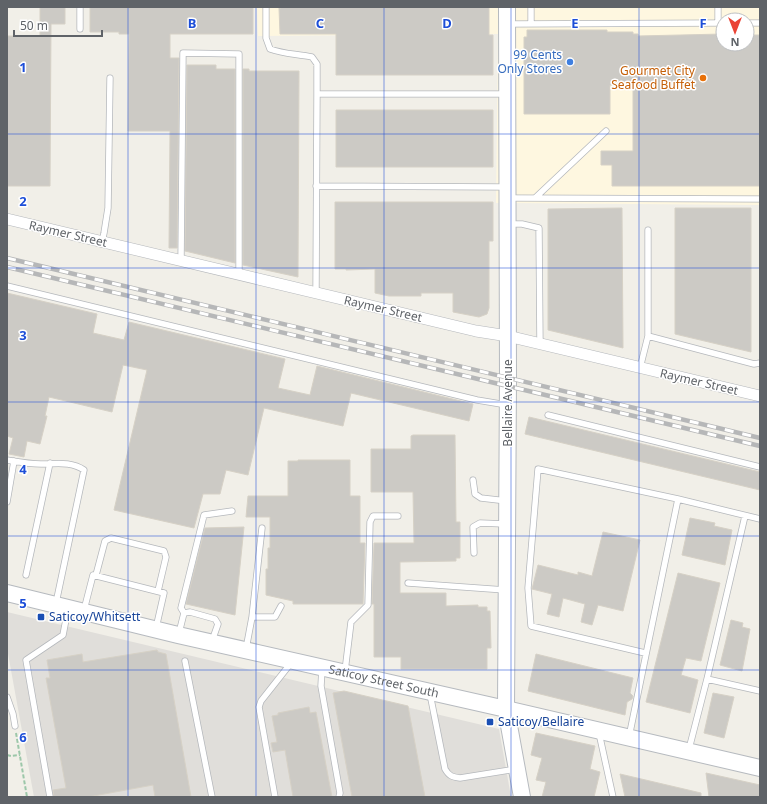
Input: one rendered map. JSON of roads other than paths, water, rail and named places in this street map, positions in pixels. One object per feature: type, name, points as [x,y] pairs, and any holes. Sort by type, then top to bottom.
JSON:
[{"type":"street","name":"Bellaire Avenue","points":[[507,7],[508,405],[506,708],[522,797]]},
{"type":"street","name":"Raymer Street","points":[[7,219],[476,331],[508,336],[760,396]]},
{"type":"street","name":"Saticoy Street South","points":[[7,593],[245,651],[506,708],[760,768]]},
{"type":"lane","points":[[80,7],[80,29]]},
{"type":"lane","points":[[266,7],[266,38],[270,49],[281,53],[297,53],[312,57],[317,64],[316,292]]},
{"type":"lane","points":[[531,7],[531,24]]},
{"type":"lane","points":[[507,24],[715,23]]},
{"type":"lane","points":[[181,261],[183,53],[239,54],[239,274]]},
{"type":"lane","points":[[102,242],[108,208],[110,78]]},
{"type":"lane","points":[[318,94],[507,94]]},
{"type":"lane","points":[[535,198],[606,131]]},
{"type":"lane","points":[[316,186],[508,192],[535,198],[760,199]]},
{"type":"lane","points":[[508,224],[522,224],[539,228],[540,344]]},
{"type":"lane","points":[[640,368],[648,336],[648,230]]},
{"type":"lane","points":[[7,286],[478,400],[508,405]]},
{"type":"lane","points":[[648,336],[754,364],[760,363]]},
{"type":"lane","points":[[548,415],[760,467]]},
{"type":"lane","points":[[7,460],[21,463],[64,463],[80,467],[84,470],[62,607],[63,635],[26,660],[50,797]]},
{"type":"lane","points":[[7,502],[14,461]]},
{"type":"lane","points":[[26,575],[50,463]]},
{"type":"lane","points":[[645,653],[531,626],[528,588],[538,470],[678,499],[760,519]]},
{"type":"lane","points":[[473,480],[475,494],[482,498],[507,501]]},
{"type":"lane","points":[[629,737],[645,653],[678,499]]},
{"type":"lane","points":[[178,635],[184,613],[181,608],[204,515],[232,510]]},
{"type":"lane","points":[[345,673],[351,622],[368,605],[370,522],[373,516],[398,516]]},
{"type":"lane","points":[[688,752],[707,679],[745,516]]},
{"type":"lane","points":[[474,553],[473,527],[480,523],[507,524]]},
{"type":"lane","points":[[245,651],[252,617],[262,528]]},
{"type":"lane","points":[[96,576],[105,541],[111,538],[164,551],[166,557],[158,591]]},
{"type":"lane","points":[[84,612],[93,574],[164,593],[155,630]]},
{"type":"lane","points":[[408,584],[507,590]]},
{"type":"lane","points":[[252,617],[275,617],[281,606]]},
{"type":"lane","points":[[184,613],[190,612],[215,619],[218,624],[211,643]]},
{"type":"lane","points":[[185,661],[212,797]]},
{"type":"lane","points":[[276,797],[259,707],[261,701],[293,662]]},
{"type":"lane","points":[[322,668],[321,686],[340,793],[338,797]]},
{"type":"lane","points":[[707,679],[760,691]]},
{"type":"lane","points":[[430,692],[445,769],[448,774],[453,777],[460,778],[517,769]]},
{"type":"lane","points":[[7,697],[13,714],[15,726]]},
{"type":"lane","points":[[599,730],[613,797]]},
{"type":"railway","points":[[7,258],[760,438]]},
{"type":"railway","points":[[7,267],[760,446]]},
{"type":"place","name":"99 Cents Only Stores","points":[[570,62]]},
{"type":"place","name":"Gourmet City Seafood Buffet","points":[[703,78]]},
{"type":"place","name":"Saticoy/Whitsett","points":[[41,617]]},
{"type":"place","name":"Saticoy/Bellaire","points":[[490,722]]}]
